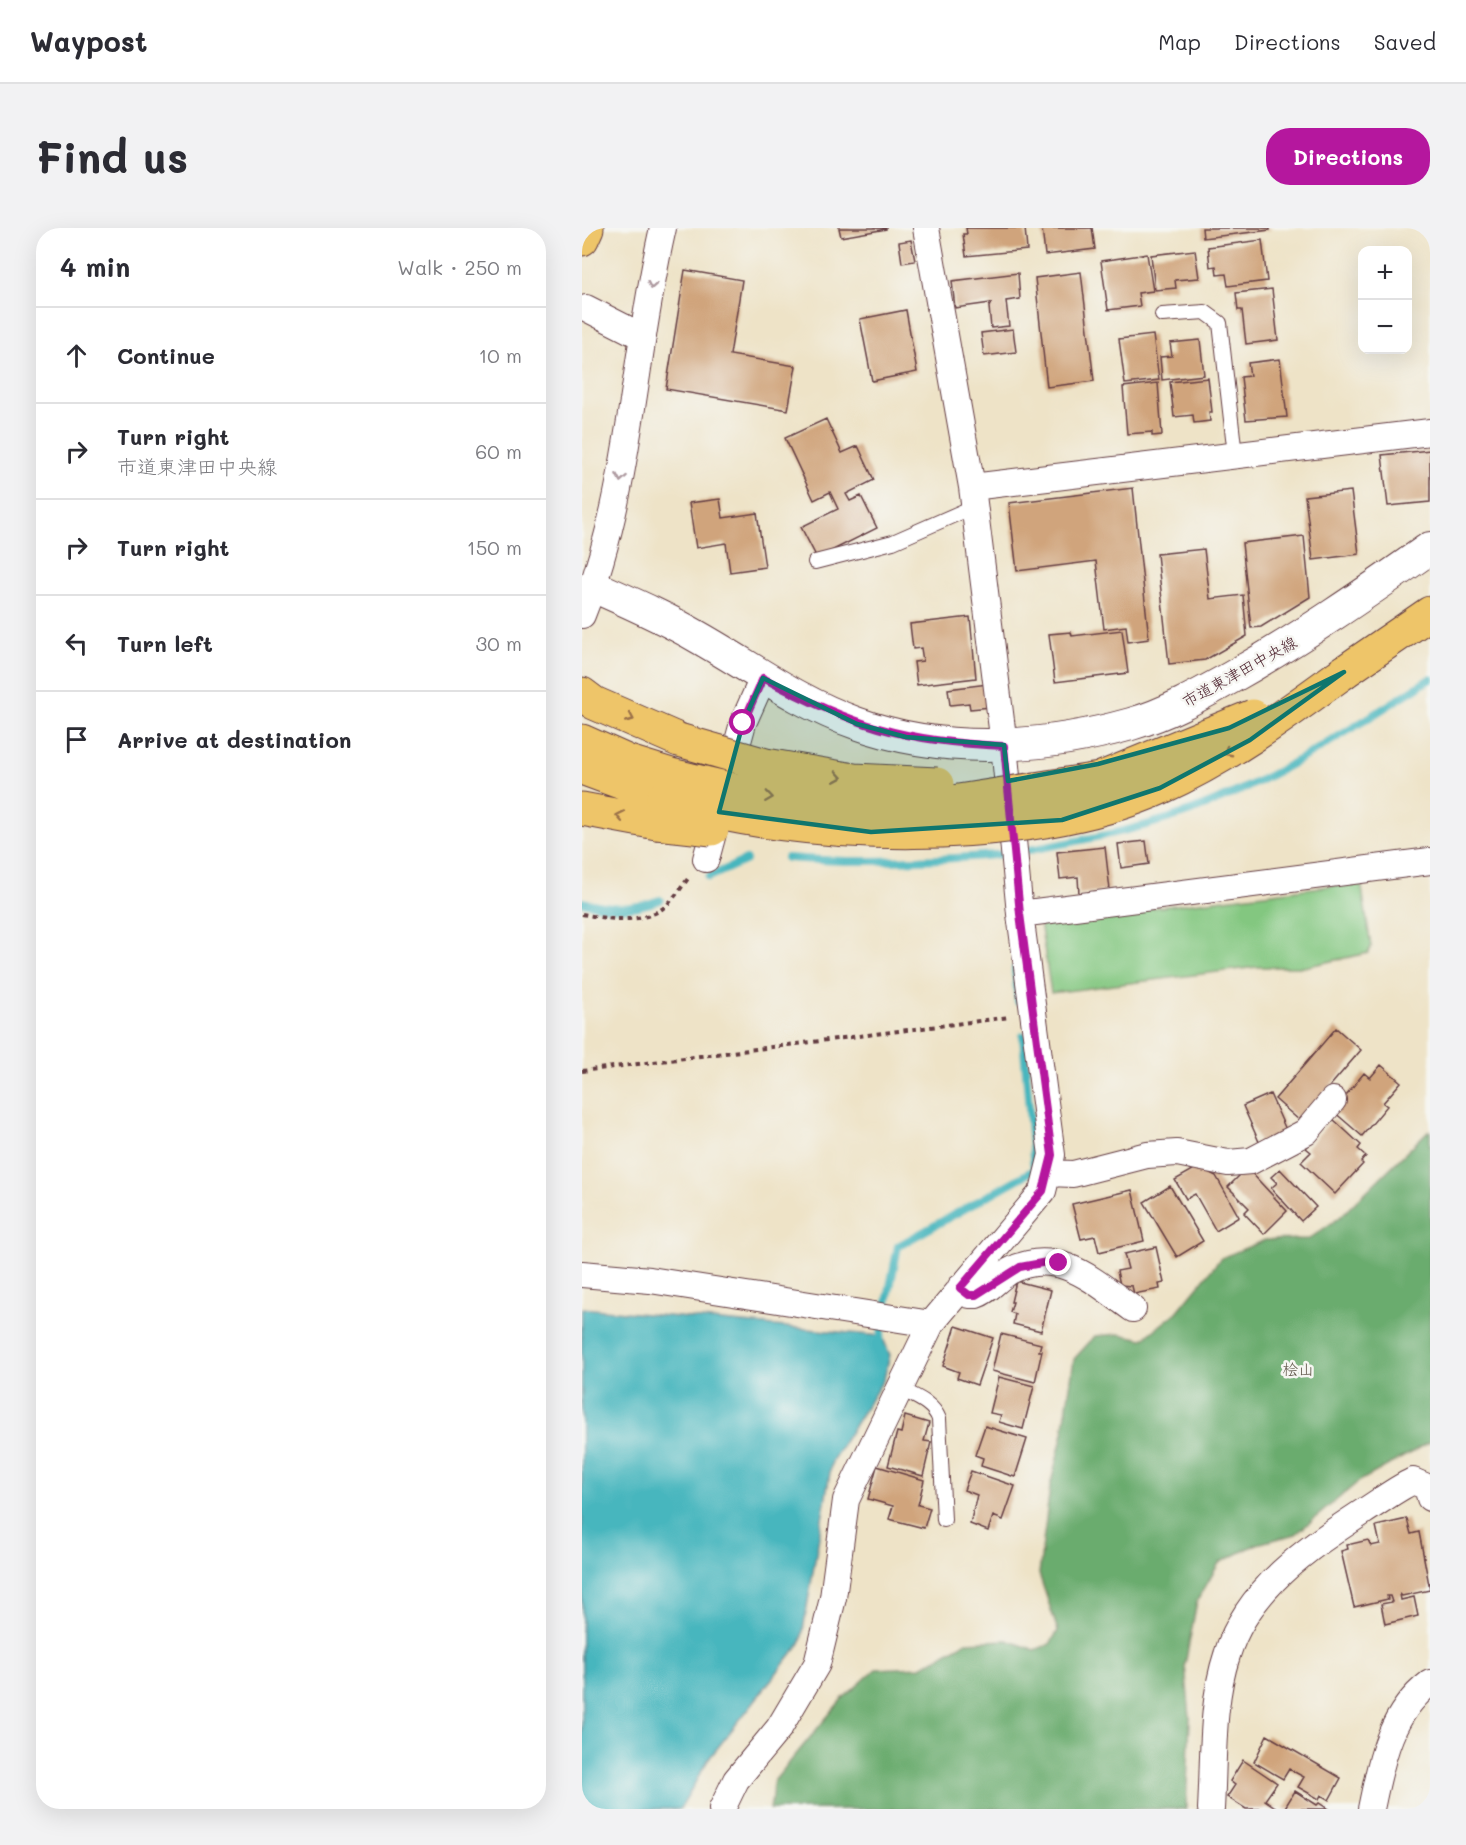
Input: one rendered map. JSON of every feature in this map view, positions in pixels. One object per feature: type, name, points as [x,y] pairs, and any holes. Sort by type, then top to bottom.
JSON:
[{"type":"highway","points":[[582,239],[587,228]]},
{"type":"highway","points":[[582,768],[692,807],[753,819],[871,832],[1062,820],[1160,788],[1250,740],[1430,613]]},
{"type":"highway","points":[[582,808],[664,798],[763,797],[839,807],[952,802],[1099,779],[1229,728],[1344,672]]},
{"type":"highway","points":[[582,694],[594,703],[679,740],[766,765],[854,780],[948,784],[1012,780],[1098,764],[1229,728]]},
{"type":"highway","points":[[582,741],[629,762],[664,798]]},
{"type":"street","points":[[582,615],[593,586],[620,483],[663,228]]},
{"type":"street","points":[[722,1809],[736,1780],[779,1728],[817,1664],[833,1598],[846,1500],[901,1389],[930,1324],[1030,1208],[1043,1191],[1050,1173],[1052,1155],[1020,914],[1004,746],[973,497],[926,228]]},
{"type":"street","points":[[586,308],[643,338]]},
{"type":"street","points":[[973,497],[1235,455],[1430,432]]},
{"type":"street","name":"市道東津田中央線","points":[[593,586],[653,612],[763,678],[857,724],[906,737],[957,744],[1004,746],[1054,740],[1132,723],[1197,696],[1319,627],[1430,548]]},
{"type":"street","points":[[706,859],[743,723],[763,678]]},
{"type":"street","points":[[1020,914],[1430,861]]},
{"type":"street","points":[[1050,1173],[1073,1174],[1147,1155],[1177,1153],[1228,1163],[1251,1161],[1306,1132],[1333,1100]]},
{"type":"street","points":[[960,1288],[969,1295],[976,1295],[1020,1267],[1047,1262],[1059,1263],[1082,1273],[1133,1310]]},
{"type":"street","points":[[582,1274],[650,1280],[930,1324]]},
{"type":"street","points":[[1211,1809],[1218,1694],[1227,1654],[1244,1618],[1270,1582],[1318,1541],[1338,1528],[1413,1481],[1427,1487],[1430,1498]]},
{"type":"street","points":[[1371,1809],[1380,1767],[1394,1727],[1411,1701],[1430,1683]]},
{"type":"lane","points":[[1162,315],[1205,312],[1220,323],[1223,333],[1235,455]]},
{"type":"lane","points":[[815,562],[893,542],[973,497]]},
{"type":"lane","points":[[901,1389],[936,1410],[939,1419],[944,1520]]},
{"type":"path","points":[[582,914],[612,920],[633,918],[662,909],[706,859]]},
{"type":"path","points":[[582,1071],[1035,1014]]},
{"type":"highlighted area","points":[[1344,672],[1250,740],[1160,788],[1062,820],[871,832],[719,812],[743,723],[763,678],[857,724],[906,737],[1004,745],[1008,781],[1098,764],[1229,728]]},
{"type":"green space","points":[[1361,882],[1371,947],[1368,953],[1304,967],[1257,967],[1051,993],[1040,922]]},
{"type":"green space","name":"桧山","points":[[1430,1131],[1430,1442],[1358,1482],[1296,1534],[1257,1544],[1219,1563],[1197,1601],[1185,1665],[1190,1718],[1186,1809],[770,1809],[774,1781],[841,1700],[876,1669],[921,1667],[966,1642],[1007,1640],[1035,1650],[1050,1644],[1058,1631],[1039,1574],[1050,1487],[1063,1433],[1074,1359],[1095,1336],[1119,1334],[1143,1339],[1177,1312],[1221,1258],[1265,1240],[1309,1239],[1340,1217]]},
{"type":"water","points":[[582,1308],[882,1336],[890,1355],[884,1379],[832,1461],[801,1642],[708,1760],[680,1809],[582,1809]]},
{"type":"building","points":[[839,228],[886,228],[886,229],[841,237]]},
{"type":"building","points":[[966,228],[1025,228],[1027,250],[966,256],[963,234],[967,234]]},
{"type":"building","points":[[1042,228],[1092,228],[1095,249],[1045,255]]},
{"type":"building","points":[[1202,228],[1270,228],[1270,230],[1203,238]]},
{"type":"building","points":[[911,240],[915,261],[902,263],[899,242]]},
{"type":"building","points":[[1262,240],[1267,281],[1228,286],[1226,274],[1217,275],[1216,266],[1210,267],[1208,247]]},
{"type":"building","points":[[1195,250],[1199,278],[1175,280],[1176,288],[1155,290],[1151,255]]},
{"type":"building","points":[[1147,254],[1153,291],[1138,293],[1140,306],[1108,310],[1101,261]]},
{"type":"building","points":[[685,270],[742,280],[730,355],[796,366],[788,410],[666,389]]},
{"type":"building","points":[[1081,272],[1094,381],[1047,387],[1035,278]]},
{"type":"building","points":[[1018,273],[1020,299],[1006,301],[1009,326],[991,328],[989,307],[991,303],[955,308],[952,281]]},
{"type":"building","points":[[1272,289],[1278,340],[1246,344],[1242,310],[1238,310],[1236,293]]},
{"type":"building","points":[[906,310],[917,372],[872,381],[860,319]]},
{"type":"building","points":[[1013,329],[1016,352],[984,356],[981,333]]},
{"type":"building","points":[[1153,335],[1159,380],[1125,384],[1119,339]]},
{"type":"building","points":[[1200,340],[1204,375],[1162,380],[1160,357],[1172,356],[1170,343]]},
{"type":"building","points":[[1280,359],[1287,417],[1246,420],[1241,377],[1250,376],[1248,363]]},
{"type":"building","points":[[1208,378],[1212,412],[1209,412],[1210,421],[1194,423],[1193,415],[1174,417],[1170,382]]},
{"type":"building","points":[[1158,383],[1162,435],[1152,436],[1152,432],[1127,434],[1123,387]]},
{"type":"building","points":[[826,419],[842,453],[858,446],[874,480],[846,494],[850,501],[861,496],[877,528],[817,558],[801,527],[838,509],[830,492],[814,500],[785,438]]},
{"type":"building","points":[[1430,450],[1430,502],[1388,506],[1382,455]]},
{"type":"building","points":[[1133,488],[1149,639],[1128,642],[1126,626],[1104,629],[1096,561],[1017,571],[1009,503]]},
{"type":"building","points":[[1351,491],[1359,554],[1313,560],[1305,496]]},
{"type":"building","points":[[720,499],[723,518],[757,513],[765,567],[730,572],[726,543],[696,548],[689,503]]},
{"type":"building","points":[[1304,536],[1310,597],[1261,627],[1251,628],[1242,543]]},
{"type":"building","points":[[1204,549],[1210,599],[1243,595],[1247,636],[1205,660],[1169,664],[1157,554]]},
{"type":"building","points":[[970,617],[976,678],[917,685],[914,662],[923,661],[921,648],[913,649],[910,624]]},
{"type":"building","points":[[1122,630],[1128,673],[1055,682],[1049,634],[1071,632],[1072,636]]},
{"type":"building","points":[[988,684],[991,707],[970,709],[969,703],[950,705],[948,689]]},
{"type":"building","points":[[1146,841],[1149,864],[1121,868],[1118,844]]},
{"type":"building","points":[[1105,847],[1110,890],[1079,894],[1078,877],[1060,879],[1057,852]]},
{"type":"building","points":[[1336,1028],[1361,1050],[1300,1121],[1275,1099]]},
{"type":"building","points":[[1381,1065],[1401,1082],[1383,1103],[1387,1106],[1362,1136],[1333,1111],[1364,1073],[1370,1078]]},
{"type":"building","points":[[1270,1094],[1287,1132],[1260,1144],[1243,1106]]},
{"type":"building","points":[[1333,1119],[1361,1145],[1358,1149],[1366,1156],[1361,1162],[1363,1164],[1335,1194],[1301,1162],[1311,1152],[1306,1148]]},
{"type":"building","points":[[1198,1167],[1216,1176],[1239,1217],[1216,1231],[1195,1194],[1186,1199],[1175,1180]]},
{"type":"building","points":[[1247,1168],[1287,1211],[1264,1234],[1244,1213],[1249,1208],[1228,1187]]},
{"type":"building","points":[[1280,1169],[1316,1207],[1301,1221],[1271,1188],[1277,1183],[1271,1177]]},
{"type":"building","points":[[1170,1186],[1203,1241],[1177,1257],[1144,1202]]},
{"type":"building","points":[[1132,1190],[1144,1241],[1099,1252],[1095,1236],[1081,1239],[1072,1204]]},
{"type":"building","points":[[1156,1247],[1164,1283],[1159,1284],[1160,1289],[1134,1294],[1132,1286],[1120,1285],[1117,1271],[1128,1269],[1124,1254]]},
{"type":"building","points":[[1016,1281],[1051,1290],[1041,1331],[1013,1324],[1015,1314],[1010,1312]]},
{"type":"building","points":[[956,1326],[993,1338],[977,1385],[957,1378],[959,1372],[943,1366]]},
{"type":"building","points":[[1001,1334],[1041,1344],[1039,1351],[1042,1351],[1035,1382],[992,1371]]},
{"type":"building","points":[[999,1377],[1034,1386],[1023,1429],[999,1422],[1001,1415],[990,1413]]},
{"type":"building","points":[[905,1416],[929,1423],[924,1441],[931,1442],[923,1476],[888,1466],[897,1432],[901,1433]]},
{"type":"building","points":[[985,1426],[1027,1439],[1015,1477],[981,1466],[983,1458],[975,1455]]},
{"type":"building","points":[[877,1466],[924,1480],[918,1505],[930,1508],[924,1528],[889,1519],[893,1506],[868,1499]]},
{"type":"building","points":[[971,1471],[1015,1486],[1003,1520],[993,1516],[988,1531],[970,1524],[977,1495],[964,1490]]},
{"type":"building","points":[[1407,1519],[1411,1534],[1419,1532],[1430,1590],[1402,1596],[1400,1594],[1401,1600],[1414,1597],[1418,1616],[1385,1624],[1381,1604],[1392,1602],[1390,1596],[1387,1596],[1388,1599],[1354,1607],[1341,1551],[1348,1549],[1347,1545],[1368,1540],[1371,1546],[1380,1544],[1376,1526]]},
{"type":"building","points":[[1267,1735],[1341,1778],[1329,1800],[1321,1795],[1319,1799],[1298,1787],[1304,1777],[1289,1769],[1283,1779],[1254,1762]]},
{"type":"building","points":[[1243,1760],[1277,1783],[1265,1800],[1278,1809],[1246,1809],[1227,1797],[1235,1785],[1230,1781]]},
{"type":"building","points":[[1295,1791],[1317,1805],[1319,1803],[1328,1809],[1284,1809]]},
{"type":"waterway","points":[[1029,850],[1144,826],[1211,803],[1296,762],[1430,679]]},
{"type":"waterway","points":[[787,858],[897,861],[1007,854]]},
{"type":"waterway","points":[[709,877],[746,860]]},
{"type":"waterway","points":[[582,902],[621,908],[660,900]]},
{"type":"waterway","points":[[1015,969],[1018,1001]]},
{"type":"waterway","points":[[879,1344],[898,1246],[1034,1170],[1023,1036]]},
{"type":"route","points":[[743,723],[763,678],[857,724],[906,737],[957,744],[1004,746],[1020,914],[1052,1155],[1050,1173],[1043,1191],[960,1288],[969,1295],[976,1295],[984,1292],[1009,1271],[1031,1263],[1059,1263]]}]
